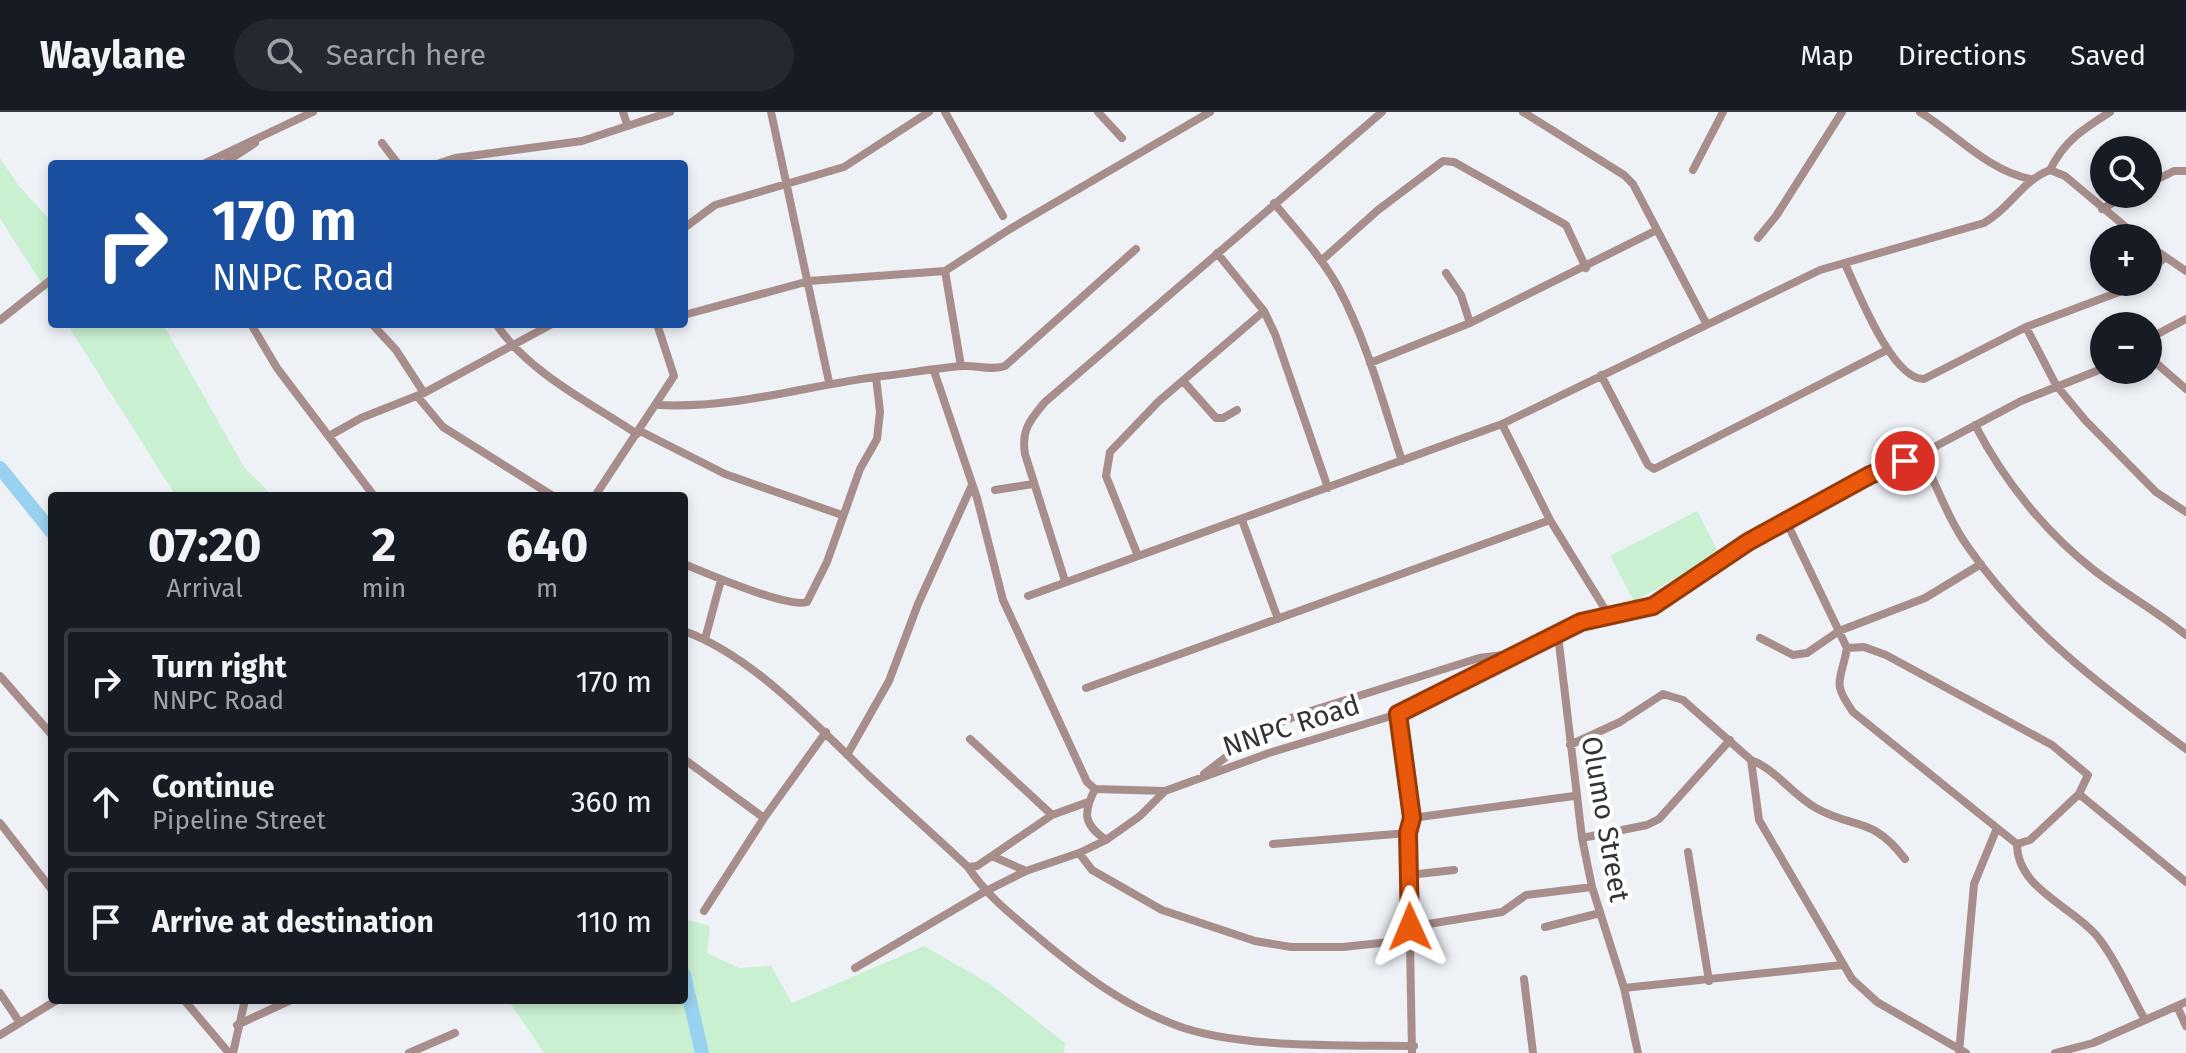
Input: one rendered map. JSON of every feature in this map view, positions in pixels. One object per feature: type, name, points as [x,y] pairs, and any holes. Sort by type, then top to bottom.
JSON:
[{"type":"street","points":[[211,160],[313,112]]},
{"type":"street","points":[[623,112],[627,124]]},
{"type":"street","points":[[449,160],[582,141],[670,112]]},
{"type":"street","points":[[771,112],[783,182],[809,281],[829,382]]},
{"type":"street","points":[[688,225],[715,205],[783,182],[844,167],[929,112]]},
{"type":"street","points":[[945,112],[1003,216]]},
{"type":"street","points":[[1098,112],[1122,138]]},
{"type":"street","points":[[688,314],[809,281],[945,271],[1010,229],[1210,112]]},
{"type":"street","points":[[1065,581],[1033,484],[1023,434],[1030,420],[1045,402],[1382,112]]},
{"type":"street","points":[[1523,112],[1624,175],[1633,184],[1706,323]]},
{"type":"street","points":[[1693,170],[1723,112]]},
{"type":"street","points":[[1758,238],[1776,216],[1842,112]]},
{"type":"street","points":[[1920,112],[2010,175],[2030,179]]},
{"type":"street","points":[[1028,596],[1502,424],[1820,270],[1984,223],[2005,210],[2030,179],[2050,170],[2061,147],[2079,131],[2110,112]]},
{"type":"street","points":[[229,160],[275,130]]},
{"type":"street","points":[[382,143],[395,160]]},
{"type":"street","points":[[1321,261],[1390,201],[1443,161],[1454,162],[1566,225],[1586,268]]},
{"type":"street","points":[[2050,170],[2065,176],[2121,224]]},
{"type":"street","points":[[2162,177],[2174,171],[2186,171]]},
{"type":"street","points":[[1274,203],[1321,261],[1338,288],[1370,363],[1402,461]]},
{"type":"street","points":[[1370,363],[1470,323],[1586,268],[1657,230]]},
{"type":"street","points":[[658,405],[693,406],[754,401],[829,382],[961,366],[995,369],[1005,366],[1136,249]]},
{"type":"street","points":[[1217,253],[1264,311],[1298,394],[1328,488]]},
{"type":"street","points":[[2164,258],[2184,267]]},
{"type":"street","points":[[1845,264],[1887,350],[1909,377],[1924,379],[2026,327],[2107,296]]},
{"type":"street","points":[[945,271],[961,366]]},
{"type":"street","points":[[1446,273],[1461,295],[1470,323]]},
{"type":"street","points":[[0,320],[48,282]]},
{"type":"street","points":[[1138,556],[1106,476],[1110,452],[1119,439],[1264,311]]},
{"type":"street","points":[[2162,332],[2186,319]]},
{"type":"street","points":[[2026,327],[2056,385],[2111,448],[2156,492],[2186,512]]},
{"type":"street","points":[[253,328],[277,368],[371,492]]},
{"type":"street","points":[[376,328],[396,350],[433,417],[459,438],[547,492]]},
{"type":"street","points":[[499,328],[511,346],[639,432],[725,474],[842,515]]},
{"type":"street","points":[[329,436],[361,418],[420,395],[545,328]]},
{"type":"street","points":[[598,492],[658,405],[674,376],[658,328]]},
{"type":"street","points":[[1601,375],[1648,465],[1654,469],[1887,350]]},
{"type":"street","points":[[2162,368],[2186,389]]},
{"type":"street","points":[[934,371],[972,485],[1003,600],[1051,711],[1087,782],[1095,789],[1165,791]]},
{"type":"street","name":"NNPC Road","points":[[855,968],[984,892],[1026,871],[1106,840],[1140,816],[1165,791],[1269,753],[1398,714],[1581,622],[1653,606],[1748,542],[1870,475],[1921,454],[2056,385],[2090,373]]},
{"type":"street","points":[[688,566],[721,580],[805,604],[827,562],[842,515],[877,439],[880,412],[876,377]]},
{"type":"street","points":[[1183,381],[1216,418],[1223,418],[1237,410]]},
{"type":"street","points":[[1502,424],[1550,520],[1608,614]]},
{"type":"street","points":[[1975,425],[1994,462],[2056,534],[2096,572],[2186,635]]},
{"type":"street","points":[[1921,454],[1960,533],[1981,564],[2057,651],[2186,749]]},
{"type":"street","points":[[995,490],[1033,484]]},
{"type":"street","points":[[847,755],[889,681],[918,604],[972,485]]},
{"type":"street","points":[[1242,520],[1278,619]]},
{"type":"street","points":[[1086,688],[1550,520]]},
{"type":"street","points":[[1787,523],[1847,648],[1838,677],[1838,691],[1853,712],[2017,844]]},
{"type":"street","points":[[1760,638],[1799,656],[1839,631],[1925,598],[1981,564]]},
{"type":"street","points":[[705,639],[721,580]]},
{"type":"street","points":[[688,633],[705,639],[826,732],[968,867],[984,892],[1092,982],[1174,1025],[1231,1037],[1413,1049],[1408,940],[1408,833],[1412,818],[1398,714]]},
{"type":"street","name":"Olumo Street","points":[[1558,635],[1574,796],[1582,838],[1592,887],[1624,988],[1638,1053]]},
{"type":"street","points":[[1847,648],[1864,647],[1886,655],[2052,745],[2088,775],[2079,794],[2030,840],[2017,844]]},
{"type":"street","points":[[1201,778],[1261,730],[1301,714],[1479,658],[1518,654]]},
{"type":"street","points":[[0,676],[48,730]]},
{"type":"street","points":[[1570,745],[1620,722],[1663,694],[1683,700],[1751,760],[1768,769],[1815,808],[1874,829],[1905,859]]},
{"type":"street","points":[[704,911],[764,818],[826,732]]},
{"type":"street","points":[[970,739],[1052,815]]},
{"type":"street","points":[[1252,739],[1269,753]]},
{"type":"street","points":[[1582,838],[1647,825],[1659,819],[1730,740]]},
{"type":"street","points":[[1751,760],[1759,820],[1842,965],[1877,1002],[1962,1053],[1974,884],[1997,828]]},
{"type":"street","points":[[688,762],[764,818]]},
{"type":"street","points":[[1095,789],[1084,809],[1086,819],[1091,830],[1106,840]]},
{"type":"street","points":[[2079,794],[2186,882]]},
{"type":"street","points":[[1412,818],[1574,796]]},
{"type":"street","points":[[968,867],[977,866],[1052,815],[1088,802]]},
{"type":"street","points":[[0,823],[48,885]]},
{"type":"street","points":[[1273,844],[1408,833]]},
{"type":"street","points":[[2017,844],[2017,855],[2048,897],[2097,936],[2144,1018]]},
{"type":"street","points":[[1688,852],[1709,981]]},
{"type":"street","points":[[1079,853],[1092,870],[1162,910],[1255,941],[1291,947],[1343,947],[1408,940]]},
{"type":"street","points":[[992,856],[1026,871]]},
{"type":"street","points":[[1409,875],[1454,870]]},
{"type":"street","points":[[1410,927],[1502,912],[1526,895],[1592,887]]},
{"type":"street","points":[[1545,927],[1600,913]]},
{"type":"street","points":[[1624,988],[1842,965]]},
{"type":"street","points":[[1524,979],[1533,1053]]},
{"type":"street","points":[[0,993],[20,1023]]},
{"type":"street","points":[[0,1035],[51,1004]]},
{"type":"street","points":[[188,1004],[231,1053]]},
{"type":"street","points":[[231,1053],[244,1004]]},
{"type":"street","points":[[237,1025],[282,1004]]},
{"type":"street","points":[[2055,1053],[2093,1043],[2144,1018],[2182,1004],[2186,1026]]},
{"type":"street","points":[[409,1053],[455,1033]]},
{"type":"street","points":[[2093,1043],[2097,1053]]},
{"type":"green space","points":[[0,158],[19,186],[48,218],[48,294],[0,218]]},
{"type":"green space","points":[[70,328],[165,328],[244,467],[269,492],[173,492]]},
{"type":"green space","points":[[1697,511],[1720,555],[1634,601],[1610,556]]},
{"type":"green space","points":[[688,920],[710,926],[707,953],[739,968],[771,966],[792,1003],[924,946],[990,984],[1065,1043],[1064,1053],[544,1053],[511,1004],[688,1004]]},
{"type":"waterway","points":[[0,468],[48,527]]},
{"type":"waterway","points":[[688,992],[702,1053]]},
{"type":"route","points":[[1410,927],[1408,833],[1412,818],[1398,714],[1581,622],[1653,606],[1716,567],[1748,542],[1870,475],[1905,461]]}]
